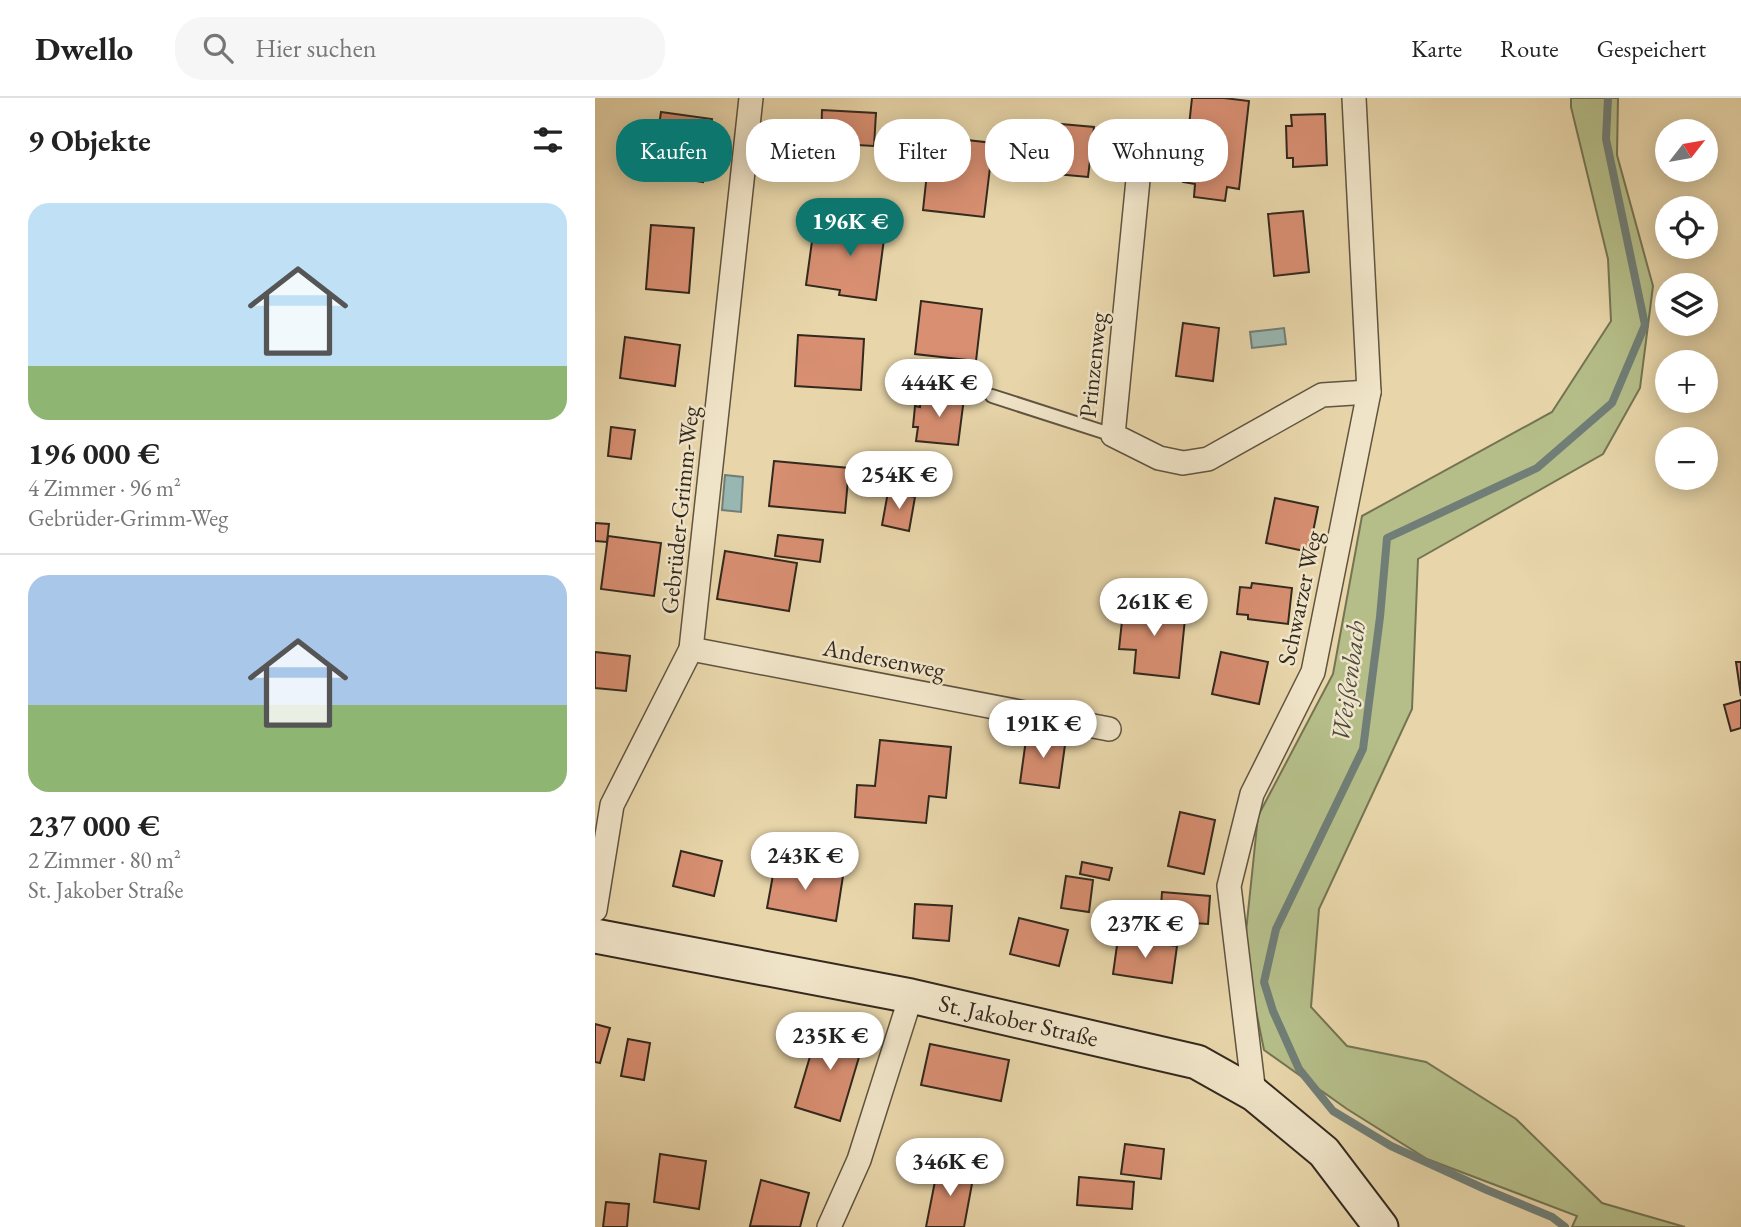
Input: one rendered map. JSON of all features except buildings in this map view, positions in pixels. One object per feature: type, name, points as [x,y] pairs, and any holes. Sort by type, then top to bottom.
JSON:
[{"type":"main road","name":"St. Jakober Straße","points":[[595,936],[912,996],[1197,1062],[1254,1094],[1324,1152],[1381,1227]]},
{"type":"street","name":"Gebrüder-Grimm-Weg","points":[[595,910],[612,805],[691,649],[751,98]]},
{"type":"street","name":"Schwarzer Weg","points":[[1254,1094],[1229,886],[1252,794],[1313,672],[1369,391],[1354,98]]},
{"type":"street","name":"Prinzenweg","points":[[1138,182],[1113,435],[1159,458],[1183,463],[1208,459],[1322,395],[1369,391]]},
{"type":"street","name":"Andersenweg","points":[[691,649],[1109,729]]},
{"type":"street","points":[[829,1227],[859,1160],[912,996]]},
{"type":"lane","points":[[992,396],[1113,435]]},
{"type":"green space","points":[[1571,98],[1618,98],[1617,155],[1653,286],[1640,388],[1603,454],[1418,559],[1412,709],[1319,909],[1311,1007],[1347,1046],[1426,1062],[1516,1119],[1602,1203],[1685,1227],[1572,1227],[1577,1216],[1427,1159],[1347,1109],[1264,1050],[1244,951],[1258,816],[1333,674],[1362,516],[1552,412],[1611,321],[1608,259]]},
{"type":"water","points":[[1284,328],[1286,344],[1252,348],[1250,332]]},
{"type":"water","points":[[725,475],[743,477],[741,512],[722,510]]},
{"type":"waterway","name":"Weißenbach","points":[[1565,1227],[1552,1217],[1391,1146],[1333,1111],[1299,1069],[1273,1011],[1264,982],[1276,929],[1363,749],[1387,538],[1537,468],[1612,403],[1645,325],[1606,139],[1608,98]]}]
